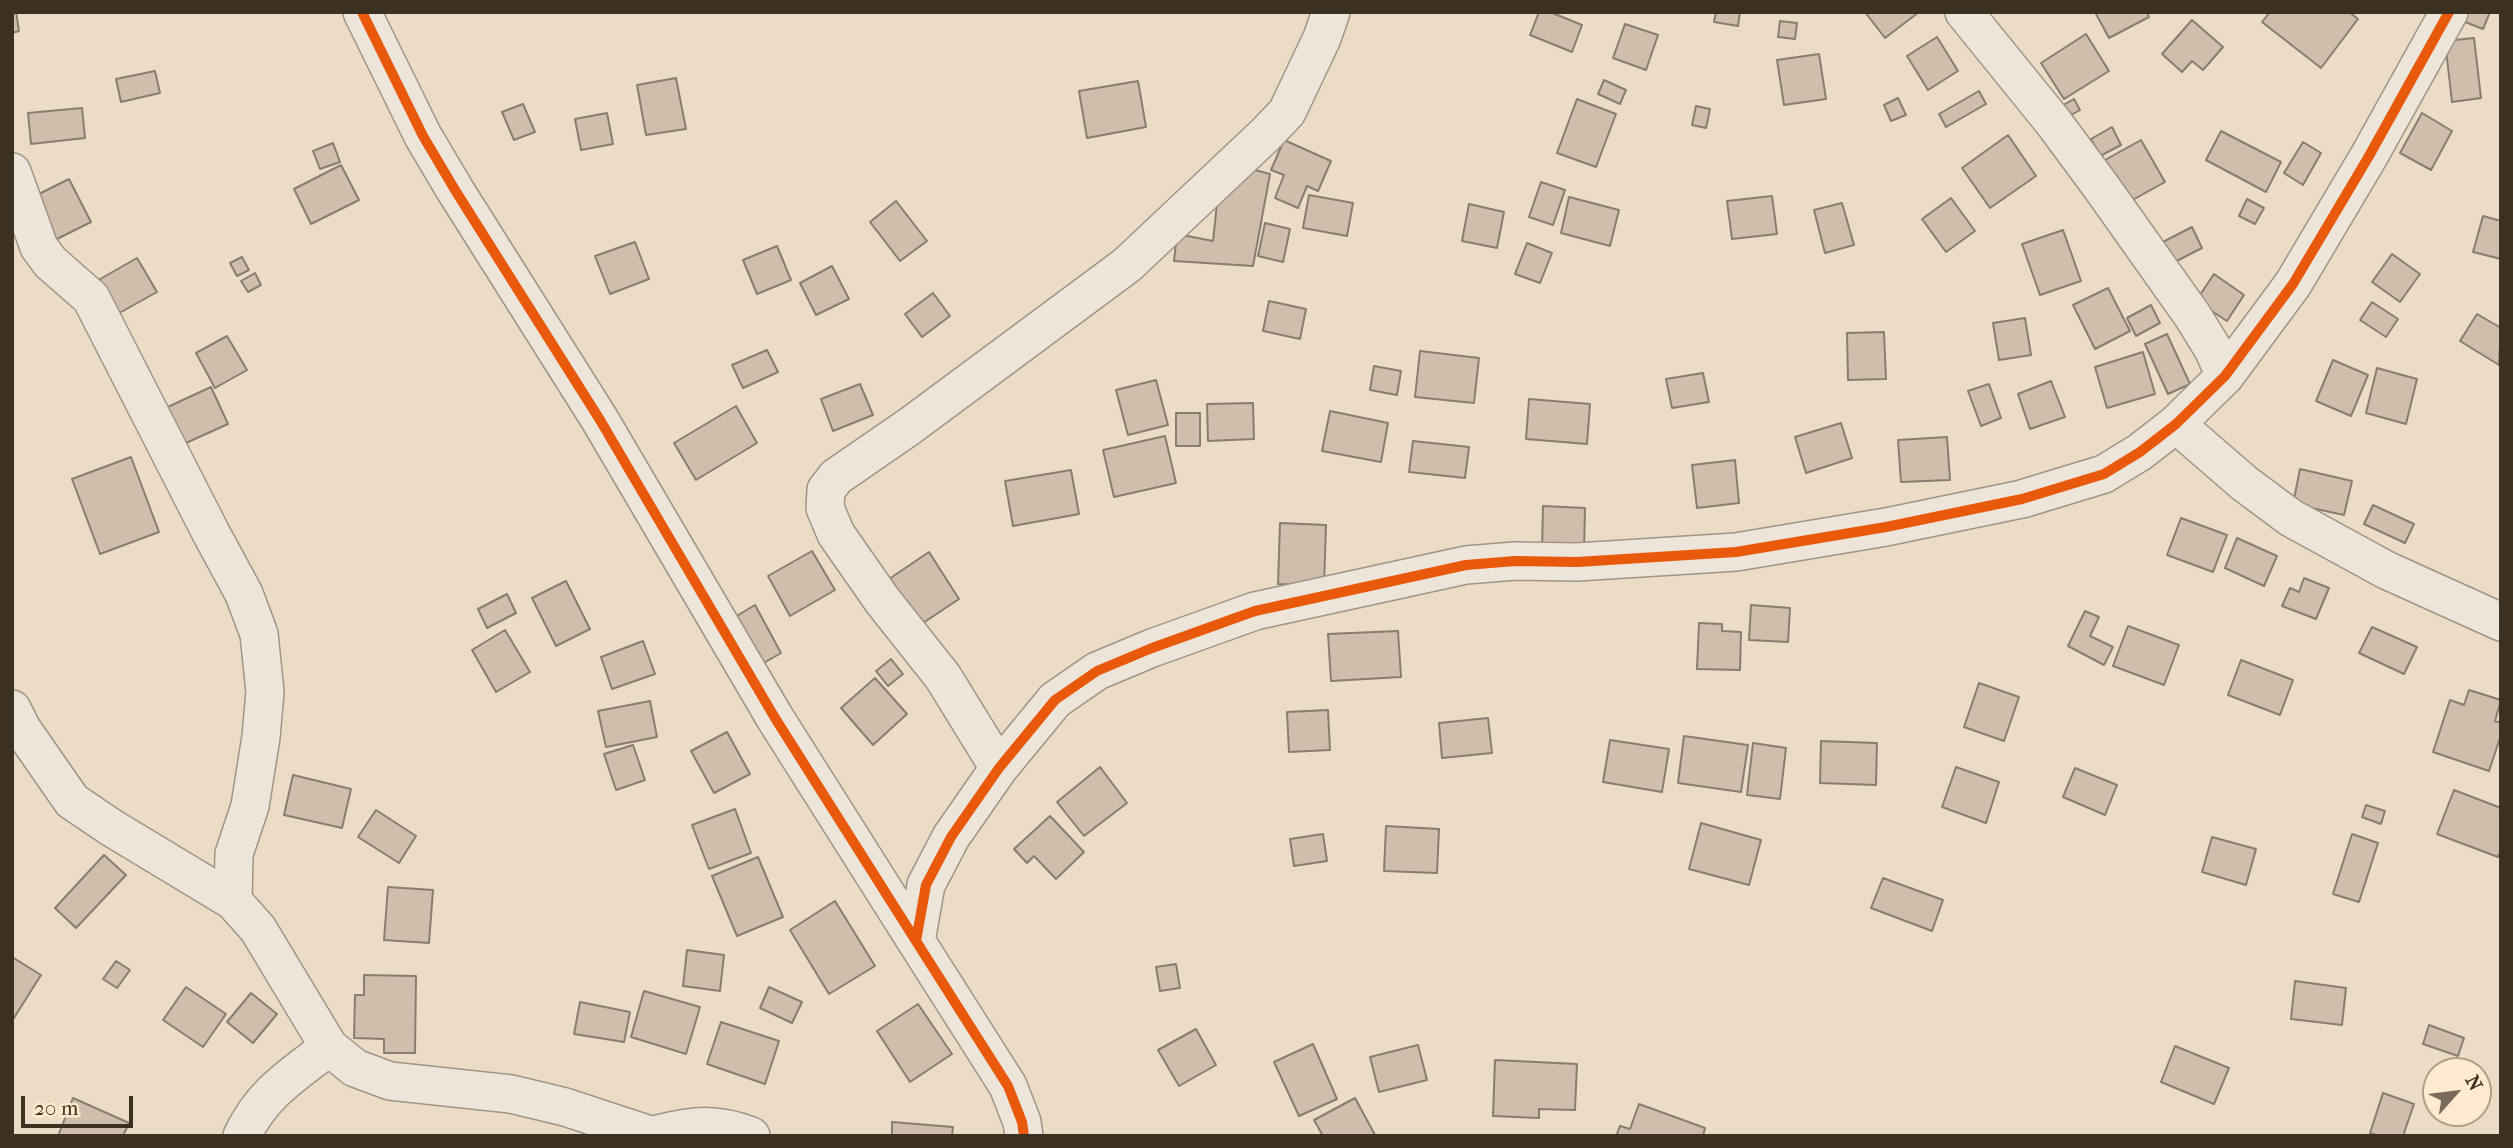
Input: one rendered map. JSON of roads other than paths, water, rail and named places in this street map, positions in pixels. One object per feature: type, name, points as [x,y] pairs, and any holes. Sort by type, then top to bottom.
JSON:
[{"type":"street","points":[[362,12],[423,136],[455,190],[606,431],[775,718],[1008,1086],[1023,1122],[1024,1136]]},
{"type":"street","points":[[999,768],[943,677],[882,600],[836,534],[825,508],[826,491],[836,477],[1127,265],[1255,144],[1287,112],[1322,38],[1331,12]]},
{"type":"street","points":[[1964,12],[2054,122],[2110,199],[2192,315],[2213,349],[2225,376]]},
{"type":"street","points":[[916,941],[926,885],[951,837],[999,768],[1055,700],[1097,671],[1152,648],[1255,611],[1465,565],[1735,552],[1913,522],[2022,499],[2104,474],[2140,452],[2176,424],[2225,376],[2293,284],[2369,156],[2449,12]]},
{"type":"street","points":[[12,172],[39,247],[50,262],[92,298],[244,594],[259,634],[265,692],[261,737],[250,806],[234,854],[233,901]]},
{"type":"street","points":[[2176,424],[2244,483],[2291,518],[2386,570],[2501,622]]},
{"type":"street","points":[[12,709],[22,729],[72,801],[233,901],[258,929],[329,1047],[355,1068],[390,1081],[511,1094],[565,1107],[650,1136],[698,1124],[734,1129],[751,1136]]},
{"type":"street","points":[[242,1136],[252,1113],[275,1088],[329,1047]]}]
